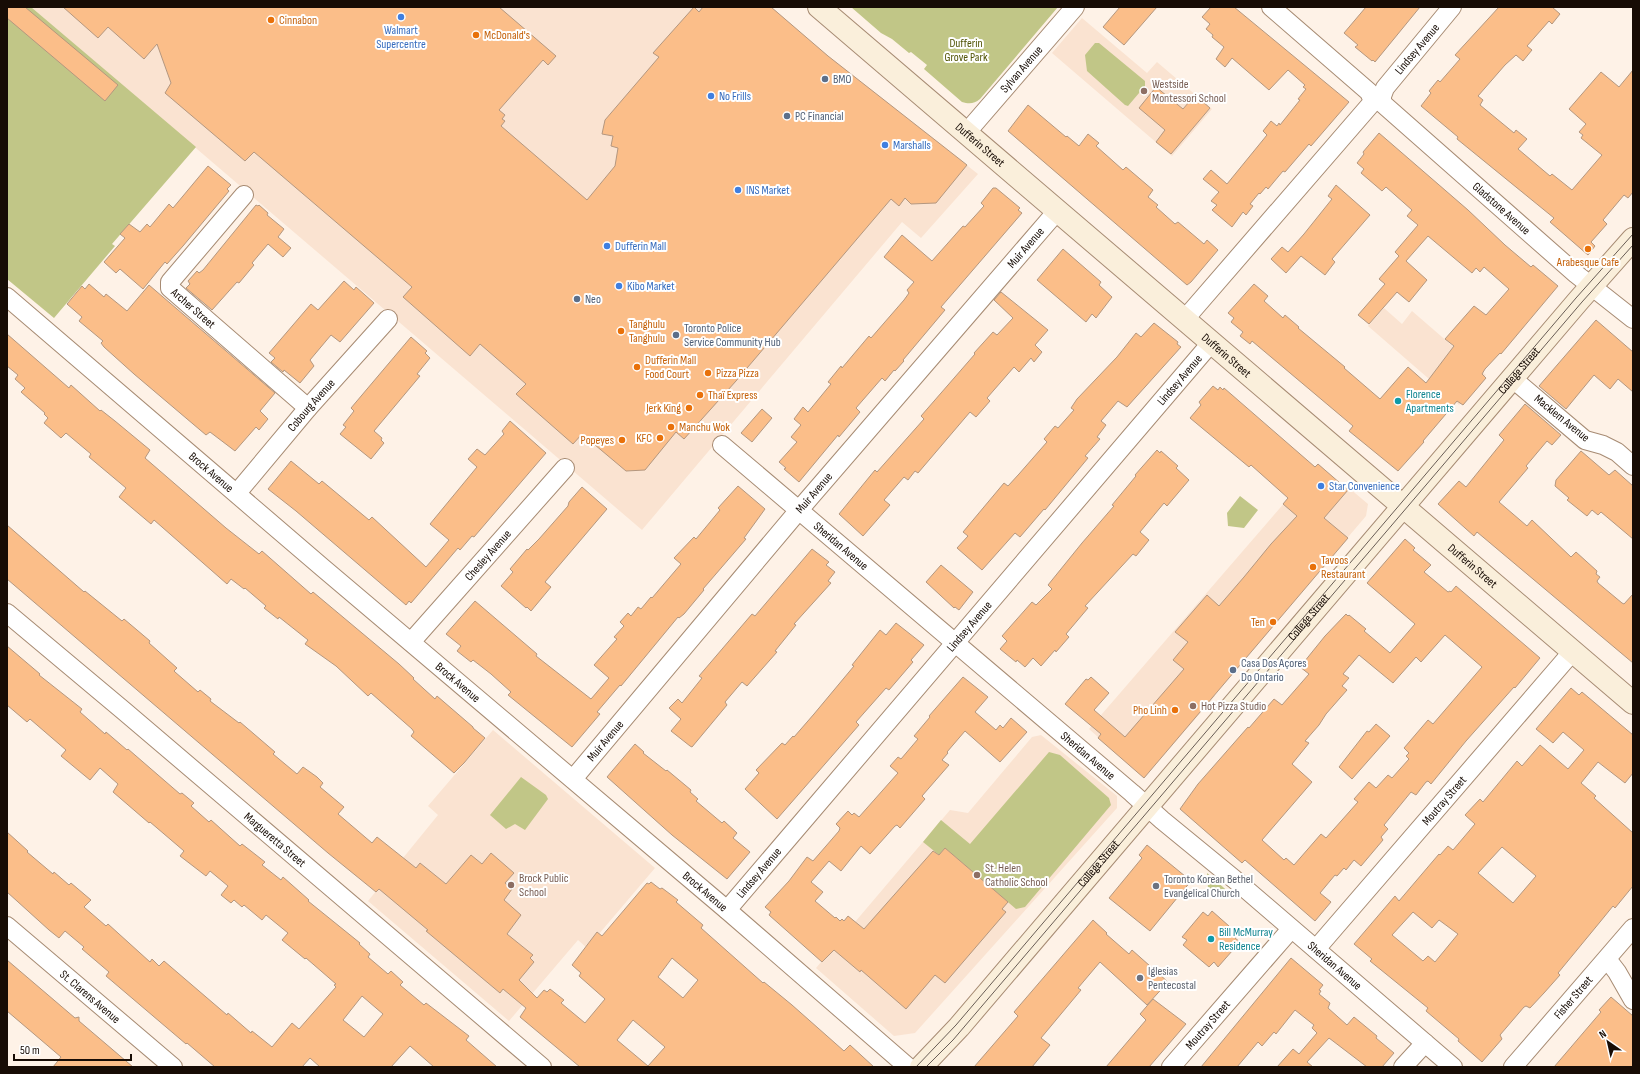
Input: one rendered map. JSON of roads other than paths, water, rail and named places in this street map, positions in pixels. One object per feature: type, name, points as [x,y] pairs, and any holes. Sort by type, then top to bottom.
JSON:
[{"type":"main road","name":"Dufferin Street","points":[[819,7],[1633,703]]},
{"type":"main road","name":"College Street","points":[[921,1067],[959,1027],[1591,286],[1633,239]]},
{"type":"street","name":"Sylvan Avenue","points":[[967,132],[1075,7]]},
{"type":"street","name":"Gladstone Avenue","points":[[1270,7],[1369,92],[1372,99],[1377,98],[1392,113],[1499,205],[1576,274],[1633,319]]},
{"type":"street","name":"Lindsey Avenue","points":[[1184,320],[1377,98],[1452,7]]},
{"type":"street","name":"Archer Street","points":[[244,195],[170,282],[170,288],[308,408]]},
{"type":"street","name":"Muir Avenue","points":[[573,779],[799,510],[1058,210]]},
{"type":"street","name":"Brock Avenue","points":[[7,297],[728,910],[908,1067]]},
{"type":"street","name":"Cobourg Avenue","points":[[238,493],[308,408],[388,319]]},
{"type":"street","name":"Lindsey Avenue","points":[[728,910],[1211,343]]},
{"type":"street","name":"Macklem Avenue","points":[[1513,379],[1585,440],[1603,445],[1617,452],[1633,466]]},
{"type":"street","name":"Sheridan Avenue","points":[[722,445],[1453,1067]]},
{"type":"street","name":"Chesley Avenue","points":[[411,642],[565,468]]},
{"type":"street","name":"Margueretta Street","points":[[7,613],[542,1067]]},
{"type":"street","name":"Moutray Street","points":[[1316,949],[1573,652]]},
{"type":"street","name":"St. Clarens Avenue","points":[[7,926],[173,1067]]},
{"type":"street","name":"Fisher Street","points":[[1513,1067],[1633,928]]},
{"type":"street","name":"Moutray Street","points":[[1171,1067],[1291,929]]},
{"type":"street","points":[[1607,959],[1617,972],[1633,1000]]},
{"type":"street","points":[[1403,1067],[1425,1043]]},
{"type":"tram line","points":[[916,1067],[956,1025],[1576,298],[1633,234]]},
{"type":"tram line","points":[[926,1067],[953,1040],[1582,302],[1633,245]]},
{"type":"place","name":"Walmart Supercentre","points":[[401,17]]},
{"type":"place","name":"Cinnabon","points":[[271,20]]},
{"type":"place","name":"McDonald's","points":[[476,35]]},
{"type":"place","name":"BMO","points":[[825,79]]},
{"type":"place","name":"Westside Montessori School","points":[[1144,91]]},
{"type":"place","name":"No Frills","points":[[711,96]]},
{"type":"place","name":"PC Financial","points":[[787,116]]},
{"type":"place","name":"Marshalls","points":[[885,145]]},
{"type":"place","name":"INS Market","points":[[738,190]]},
{"type":"place","name":"Dufferin Mall","points":[[607,246]]},
{"type":"place","name":"Arabesque Cafe","points":[[1588,249]]},
{"type":"place","name":"Kibo Market","points":[[619,286]]},
{"type":"place","name":"Neo","points":[[577,299]]},
{"type":"place","name":"Tanghulu Tanghulu","points":[[621,331]]},
{"type":"place","name":"Toronto Police Service Community Hub","points":[[676,335]]},
{"type":"place","name":"Dufferin Mall Food Court","points":[[637,367]]},
{"type":"place","name":"Pizza Pizza","points":[[708,373]]},
{"type":"place","name":"Thaï Express","points":[[700,395]]},
{"type":"place","name":"Florence Apartments","points":[[1398,401]]},
{"type":"place","name":"Jerk King","points":[[689,408]]},
{"type":"place","name":"Manchu Wok","points":[[671,427]]},
{"type":"place","name":"KFC","points":[[660,438]]},
{"type":"place","name":"Popeyes","points":[[622,440]]},
{"type":"place","name":"Star Convenience","points":[[1321,486]]},
{"type":"place","name":"Tavoos Restaurant","points":[[1313,567]]},
{"type":"place","name":"Ten","points":[[1273,622]]},
{"type":"place","name":"Casa Dos Açores Do Ontario","points":[[1233,670]]},
{"type":"place","name":"Hot Pizza Studio","points":[[1193,706]]},
{"type":"place","name":"Pho Linh","points":[[1175,710]]},
{"type":"place","name":"St. Helen Catholic School","points":[[977,875]]},
{"type":"place","name":"Brock Public School","points":[[511,885]]},
{"type":"place","name":"Toronto Korean Bethel Evangelical Church","points":[[1156,886]]},
{"type":"place","name":"Bill McMurray Residence","points":[[1211,939]]},
{"type":"place","name":"Iglesias Pentecostal","points":[[1140,978]]},
{"type":"park label","name":"Dufferin Grove Park","points":[[966,50]]}]
